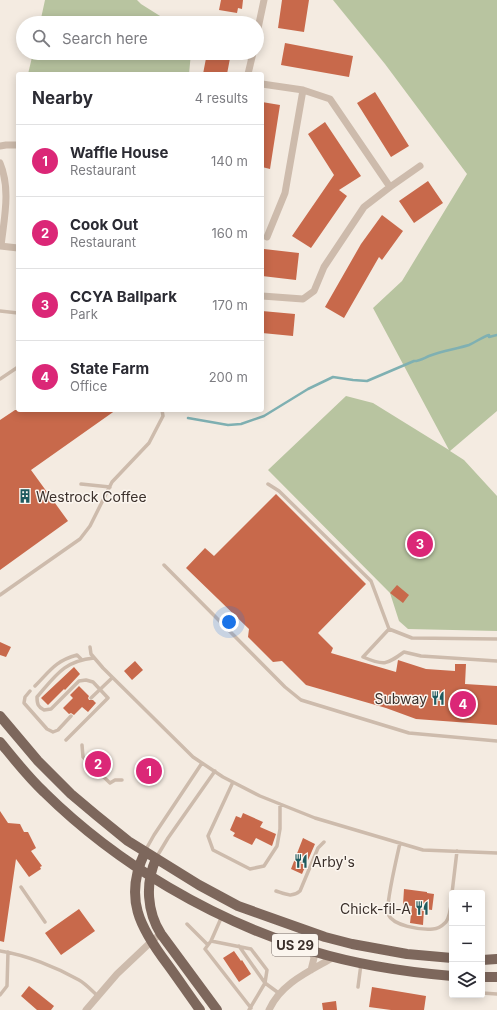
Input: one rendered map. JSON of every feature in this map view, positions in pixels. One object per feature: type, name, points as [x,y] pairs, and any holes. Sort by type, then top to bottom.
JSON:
[{"type":"main road","name":"US 29","points":[[0,716],[38,761],[71,794],[128,841],[199,886],[238,906],[301,929],[352,944],[407,954],[449,958]]},
{"type":"main road","name":"US 29","points":[[0,742],[43,792],[98,840],[151,876],[222,916],[258,932],[334,957],[395,970],[449,976]]},
{"type":"main road","points":[[145,852],[138,868],[135,882],[136,900],[142,924],[151,942],[202,1009]]},
{"type":"main road","points":[[156,859],[151,876],[149,895],[155,923],[161,934],[217,1010]]},
{"type":"main road","points":[[485,960],[497,959]]},
{"type":"main road","points":[[485,977],[497,977]]},
{"type":"street","points":[[260,16],[264,0]]},
{"type":"street","points":[[248,72],[251,60]]},
{"type":"street","points":[[264,84],[303,90],[330,99],[390,187]]},
{"type":"street","points":[[268,238],[285,193],[303,90]]},
{"type":"street","points":[[0,146],[16,145]]},
{"type":"street","points":[[0,163],[3,169],[6,190],[1,246],[16,248]]},
{"type":"street","points":[[264,296],[303,299],[314,290],[324,268],[364,207],[420,166]]},
{"type":"street","points":[[86,1010],[117,974],[161,934]]},
{"type":"street","points":[[311,970],[314,958],[312,951]]},
{"type":"street","points":[[269,1010],[280,994],[299,977],[334,957]]},
{"type":"lane","points":[[0,311],[16,313]]},
{"type":"lane","points":[[0,379],[16,368]]},
{"type":"lane","points":[[0,595],[80,538],[90,526],[112,482],[148,443],[163,416],[162,412]]},
{"type":"lane","points":[[81,484],[110,487]]},
{"type":"lane","points":[[268,484],[279,491],[371,581],[389,629],[412,638],[497,639]]},
{"type":"lane","points":[[164,565],[285,687],[301,700],[409,733],[497,741]]},
{"type":"lane","points":[[389,629],[363,657],[376,662],[389,663],[404,652],[421,656],[497,660]]},
{"type":"lane","points":[[90,647],[94,658],[112,678],[193,757],[233,782],[260,796],[315,818],[423,850],[497,852]]},
{"type":"lane","points":[[35,686],[56,664],[65,658],[76,655],[81,659]]},
{"type":"lane","points":[[66,740],[108,698],[93,682],[86,680],[79,681],[51,708],[44,710],[39,708],[37,697],[62,669],[70,663],[81,659],[94,658]]},
{"type":"lane","points":[[91,698],[112,678]]},
{"type":"lane","points":[[30,691],[25,696],[24,703],[47,729],[53,732],[58,730],[71,716]]},
{"type":"lane","points":[[82,745],[83,758],[110,783],[115,780],[122,780]]},
{"type":"lane","points":[[145,852],[154,835],[202,763]]},
{"type":"lane","points":[[156,859],[168,838],[215,771]]},
{"type":"lane","points":[[233,782],[208,836],[213,850],[250,869],[264,866],[277,846],[280,829],[280,804]]},
{"type":"lane","points":[[276,891],[290,896],[295,895],[300,891],[318,848],[324,842]]},
{"type":"lane","points":[[400,844],[387,909],[392,920],[398,924],[416,928],[432,929],[440,927],[446,922],[449,915]]},
{"type":"lane","points":[[452,890],[457,851]]},
{"type":"lane","points":[[21,887],[45,922]]},
{"type":"lane","points":[[211,941],[251,949],[267,970],[265,983],[250,1009],[205,949],[211,941],[222,916]]},
{"type":"lane","points":[[187,924],[208,945]]},
{"type":"lane","points":[[239,946],[265,983],[280,994]]},
{"type":"lane","points":[[0,951],[35,960],[80,980],[98,996]]},
{"type":"lane","points":[[0,995],[7,986],[8,952]]},
{"type":"lane","points":[[358,987],[361,963]]},
{"type":"lane","points":[[485,993],[497,994]]},
{"type":"green space","points":[[45,0],[137,0],[160,16],[42,16]]},
{"type":"green space","points":[[333,0],[497,0],[497,411],[450,451],[464,460],[497,496],[497,631],[408,629],[399,621],[390,593],[268,470],[346,396],[373,403],[449,450],[373,308],[402,281],[467,174],[385,64]]},
{"type":"green space","points":[[31,60],[190,60],[189,72],[28,72]]},
{"type":"building","points":[[221,0],[243,0],[242,9],[238,8],[237,13],[219,10]]},
{"type":"building","points":[[282,0],[309,0],[304,32],[278,28]]},
{"type":"building","points":[[285,43],[353,56],[349,77],[281,65]]},
{"type":"building","points":[[206,60],[230,60],[227,72],[203,72]]},
{"type":"building","points":[[375,92],[409,146],[391,157],[357,103]]},
{"type":"building","points":[[264,102],[280,105],[270,169],[264,168]]},
{"type":"building","points":[[325,122],[361,176],[339,190],[347,196],[311,248],[292,236],[334,175],[308,134]]},
{"type":"building","points":[[428,181],[443,203],[414,223],[399,201]]},
{"type":"building","points":[[382,215],[403,231],[382,260],[379,257],[344,318],[325,307],[361,244]]},
{"type":"building","points":[[264,249],[299,253],[296,280],[264,276]]},
{"type":"building","points":[[264,311],[295,314],[293,336],[264,333]]},
{"type":"building","name":"Westrock Coffee","points":[[15,410],[16,412],[113,412],[31,470],[68,521],[0,570],[0,420]]},
{"type":"building","points":[[276,494],[366,584],[318,633],[333,648],[331,653],[396,672],[398,660],[426,669],[455,671],[455,664],[466,664],[465,684],[497,686],[497,725],[416,719],[386,708],[306,685],[282,661],[273,662],[248,637],[249,629],[186,568],[205,548],[214,556]]},
{"type":"building","points":[[397,585],[409,595],[403,603],[390,593]]},
{"type":"building","points":[[0,642],[11,647],[6,657],[0,655]]},
{"type":"building","points":[[135,661],[143,670],[132,680],[124,671]]},
{"type":"building","points":[[74,667],[80,674],[48,705],[41,698]]},
{"type":"building","points":[[79,686],[89,696],[89,700],[93,700],[96,703],[88,712],[82,707],[74,715],[71,713],[69,714],[63,708],[73,698],[70,695]]},
{"type":"building","points":[[93,755],[106,768],[102,771],[89,758]]},
{"type":"building","points":[[155,758],[161,764],[143,784],[136,778]]},
{"type":"building","points":[[0,811],[8,823],[20,824],[24,832],[28,832],[36,848],[31,851],[42,866],[40,867],[41,869],[29,877],[16,859],[4,942],[0,941]]},
{"type":"building","points":[[243,813],[263,822],[260,827],[276,834],[272,846],[256,838],[252,845],[233,836],[235,833],[230,830],[236,816],[241,818]]},
{"type":"building","name":"Arby's","points":[[303,838],[315,844],[302,874],[291,869]]},
{"type":"building","name":"Chick-fil-A","points":[[404,889],[434,894],[432,910],[424,909],[423,925],[410,923],[412,906],[403,905]]},
{"type":"building","points":[[79,909],[95,931],[61,955],[45,933]]},
{"type":"building","points":[[234,951],[251,974],[239,982],[223,958]]},
{"type":"building","points":[[29,986],[54,1006],[51,1010],[37,1010],[21,996]]},
{"type":"building","points":[[372,987],[426,996],[424,1010],[391,1010],[369,1007]]},
{"type":"building","points":[[336,1001],[337,1010],[323,1010],[322,1003]]},
{"type":"waterway","points":[[188,418],[228,425],[241,424],[264,416],[308,389],[333,377],[367,381],[414,361],[469,345],[489,335],[489,337],[497,335]]},
{"type":"place","name":"Westrock Coffee","points":[[25,496]]},
{"type":"place","name":"CCYA Ballpark","points":[[420,544]]},
{"type":"place","name":"Subway","points":[[438,698]]},
{"type":"place","name":"State Farm","points":[[463,704]]},
{"type":"place","name":"Cook Out","points":[[98,764]]},
{"type":"place","name":"Waffle House","points":[[149,771]]},
{"type":"place","name":"Arby's","points":[[301,861]]},
{"type":"place","name":"Chick-fil-A","points":[[422,908]]}]
